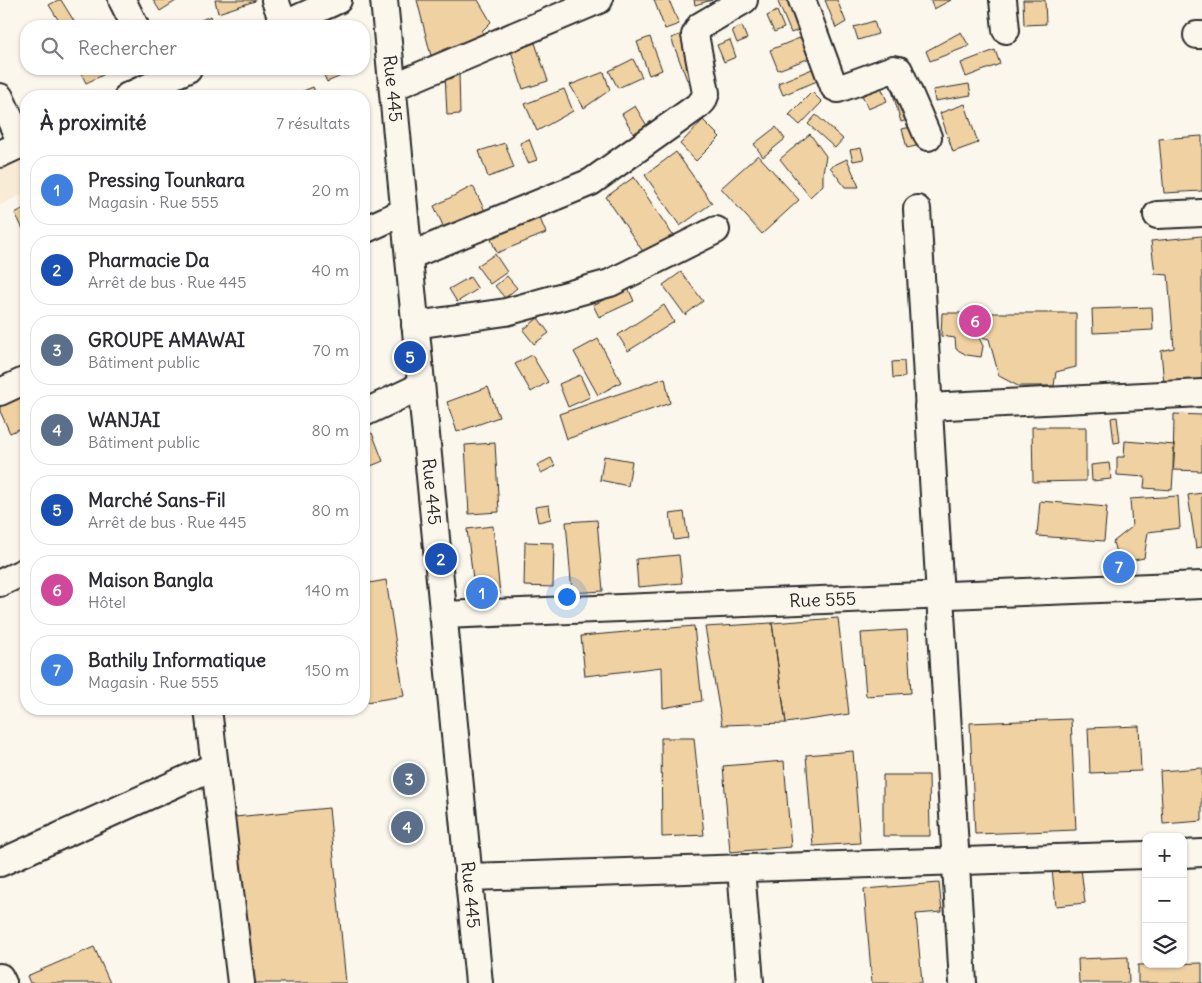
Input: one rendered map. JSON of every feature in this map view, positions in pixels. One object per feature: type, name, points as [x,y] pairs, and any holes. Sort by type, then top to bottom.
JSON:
[{"type":"street","points":[[122,0],[132,20]]},
{"type":"street","points":[[275,0],[280,20]]},
{"type":"street","points":[[295,20],[338,0]]},
{"type":"street","name":"Rue 445","points":[[384,0],[479,983]]},
{"type":"street","points":[[392,87],[599,0]]},
{"type":"street","points":[[408,256],[591,182],[699,105],[706,93],[695,35],[700,26],[744,0]]},
{"type":"street","points":[[802,0],[834,87],[838,88],[893,69],[899,70],[928,137]]},
{"type":"street","points":[[1003,0],[1006,30]]},
{"type":"street","points":[[137,90],[158,75]]},
{"type":"street","points":[[0,97],[16,147]]},
{"type":"street","points":[[917,209],[962,983]]},
{"type":"street","points":[[370,227],[404,212]]},
{"type":"street","points":[[1157,214],[1202,213]]},
{"type":"street","points":[[415,325],[506,312],[610,283],[716,230]]},
{"type":"street","points":[[0,392],[20,383]]},
{"type":"street","points":[[370,410],[421,386]]},
{"type":"street","points":[[928,407],[1202,393]]},
{"type":"street","points":[[0,583],[20,574]]},
{"type":"street","name":"Rue 555","points":[[443,615],[1202,585]]},
{"type":"street","points":[[209,715],[241,983]]},
{"type":"street","points":[[0,863],[215,766]]},
{"type":"street","points":[[1187,854],[1202,853]]},
{"type":"street","points":[[468,877],[1142,855]]},
{"type":"street","points":[[741,868],[750,983]]},
{"type":"street","points":[[0,977],[3,983]]},
{"type":"shaded area","points":[[0,98],[20,140],[20,196],[0,205]]},
{"type":"building","points":[[61,0],[73,20],[58,20],[49,5]]},
{"type":"building","points":[[153,0],[175,0],[176,1],[160,11]]},
{"type":"building","points":[[215,0],[255,0],[255,1],[218,13]]},
{"type":"building","points":[[417,0],[478,0],[491,22],[482,31],[487,44],[433,64]]},
{"type":"building","points":[[654,0],[669,0],[679,24],[665,29]]},
{"type":"building","points":[[694,0],[712,0],[695,5]]},
{"type":"building","points":[[791,0],[803,28],[791,33],[778,2]]},
{"type":"building","points":[[825,0],[837,0],[846,22],[836,28]]},
{"type":"building","points":[[930,0],[951,0],[934,9]]},
{"type":"building","points":[[1023,0],[1045,0],[1046,24],[1024,25]]},
{"type":"building","points":[[777,11],[784,28],[774,32],[767,16]]},
{"type":"building","points":[[211,16],[212,20],[201,20]]},
{"type":"building","points":[[874,21],[878,34],[858,40],[854,27]]},
{"type":"building","points":[[742,26],[747,39],[737,43],[732,30]]},
{"type":"building","points":[[961,32],[969,46],[930,61],[926,51]]},
{"type":"building","points":[[685,33],[701,74],[687,80],[671,38]]},
{"type":"building","points":[[650,37],[662,70],[649,75],[637,42]]},
{"type":"building","points":[[802,37],[810,58],[778,70],[770,50]]},
{"type":"building","points":[[730,40],[736,57],[724,62],[717,45]]},
{"type":"building","points":[[535,43],[548,81],[523,89],[511,51]]},
{"type":"building","points":[[995,50],[1000,64],[966,77],[961,63]]},
{"type":"building","points":[[633,59],[642,77],[618,88],[609,71]]},
{"type":"building","points":[[817,67],[822,79],[783,95],[778,83]]},
{"type":"building","points":[[604,72],[610,90],[584,108],[570,85]]},
{"type":"building","points":[[445,73],[459,73],[460,114],[447,115]]},
{"type":"building","points":[[82,75],[103,75],[86,83]]},
{"type":"building","points":[[324,75],[343,75],[327,82]]},
{"type":"building","points":[[901,84],[911,119],[901,122],[891,87]]},
{"type":"building","points":[[969,84],[971,95],[935,101],[933,90]]},
{"type":"building","points":[[881,87],[887,101],[868,109],[862,95]]},
{"type":"building","points":[[564,89],[573,111],[537,131],[525,104]]},
{"type":"building","points":[[812,92],[822,102],[800,125],[789,115]]},
{"type":"building","points":[[965,104],[978,143],[953,152],[940,113]]},
{"type":"building","points":[[635,106],[649,129],[635,136],[622,114]]},
{"type":"building","points":[[816,115],[843,139],[835,148],[808,124]]},
{"type":"building","points":[[703,120],[720,137],[696,161],[680,144]]},
{"type":"building","points":[[916,126],[921,145],[907,148],[902,129]]},
{"type":"building","points":[[776,127],[785,139],[763,157],[754,144]]},
{"type":"building","points":[[810,134],[826,156],[823,185],[810,197],[780,159]]},
{"type":"building","points":[[1202,136],[1202,191],[1164,193],[1159,139]]},
{"type":"building","points":[[529,139],[537,160],[528,163],[520,143]]},
{"type":"building","points":[[505,143],[514,168],[488,177],[479,151]]},
{"type":"building","points":[[861,148],[864,159],[853,161],[850,150]]},
{"type":"building","points":[[676,152],[712,203],[680,226],[645,175]]},
{"type":"building","points":[[758,155],[799,200],[762,234],[721,188]]},
{"type":"building","points":[[847,159],[859,187],[845,187],[830,167]]},
{"type":"building","points":[[634,177],[674,237],[646,256],[606,197]]},
{"type":"building","points":[[473,186],[485,211],[445,230],[434,206]]},
{"type":"building","points":[[20,210],[20,223],[15,213]]},
{"type":"building","points":[[539,216],[546,233],[497,253],[490,237]]},
{"type":"building","points":[[1202,236],[1202,384],[1164,384],[1161,351],[1174,348],[1168,275],[1155,274],[1151,241]]},
{"type":"building","points":[[495,254],[507,272],[490,284],[477,266]]},
{"type":"building","points":[[681,272],[703,301],[685,315],[663,285]]},
{"type":"building","points":[[507,276],[517,288],[505,298],[495,286]]},
{"type":"building","points":[[470,277],[478,289],[457,302],[449,289]]},
{"type":"building","points":[[628,288],[634,301],[599,317],[593,305]]},
{"type":"building","points":[[664,305],[674,322],[628,351],[618,335]]},
{"type":"building","points":[[1152,307],[1153,330],[1093,333],[1092,309]]},
{"type":"building","points":[[942,313],[1076,313],[1076,367],[1056,372],[1054,386],[1018,386],[999,376],[989,339],[978,336],[983,346],[981,357],[967,355],[956,349],[955,338],[941,336]]},
{"type":"building","points":[[538,318],[549,333],[534,344],[523,330]]},
{"type":"building","points":[[598,339],[621,382],[598,395],[574,352]]},
{"type":"building","points":[[532,355],[548,382],[531,392],[515,364]]},
{"type":"building","points":[[904,361],[905,377],[893,378],[892,362]]},
{"type":"building","points":[[580,375],[590,397],[568,407],[559,384]]},
{"type":"building","points":[[665,378],[670,403],[567,439],[559,414]]},
{"type":"building","points":[[488,387],[499,417],[457,432],[447,402]]},
{"type":"building","points":[[20,396],[20,429],[10,433],[0,411],[0,405]]},
{"type":"building","points":[[1174,414],[1202,415],[1202,471],[1173,470]]},
{"type":"building","points":[[1117,417],[1120,442],[1114,443],[1111,418]]},
{"type":"building","points":[[1032,427],[1086,427],[1086,481],[1033,482]]},
{"type":"building","points":[[372,433],[383,461],[370,466],[370,434]]},
{"type":"building","points":[[1125,441],[1175,445],[1172,490],[1144,488],[1145,477],[1117,475],[1117,457],[1124,457]]},
{"type":"building","points":[[495,443],[499,512],[469,514],[465,445]]},
{"type":"building","points":[[604,456],[632,461],[628,486],[600,480]]},
{"type":"building","points":[[551,458],[555,466],[541,473],[537,465]]},
{"type":"building","points":[[1109,463],[1111,479],[1092,481],[1091,465]]},
{"type":"building","points":[[1202,493],[1202,547],[1196,548],[1188,495]]},
{"type":"building","points":[[1178,496],[1180,528],[1148,532],[1144,558],[1119,563],[1113,542],[1132,527],[1130,499]]},
{"type":"building","points":[[1040,501],[1107,507],[1104,541],[1037,536]]},
{"type":"building","points":[[549,505],[551,519],[538,522],[535,507]]},
{"type":"building","points":[[684,512],[688,538],[674,540],[670,514]]},
{"type":"building","points":[[597,520],[603,591],[572,593],[566,522]]},
{"type":"building","points":[[493,526],[500,594],[475,596],[467,529]]},
{"type":"building","points":[[525,542],[554,543],[553,587],[524,586]]},
{"type":"building","points":[[679,555],[682,583],[638,587],[636,559]]},
{"type":"building","points":[[386,580],[404,696],[370,701],[370,583]]},
{"type":"building","points":[[838,618],[849,714],[786,723],[772,623]]},
{"type":"building","points":[[772,623],[786,723],[722,725],[705,627]]},
{"type":"building","points":[[694,626],[702,701],[663,708],[662,667],[585,676],[581,636]]},
{"type":"building","points":[[907,630],[911,693],[866,696],[861,633]]},
{"type":"building","points":[[1071,719],[1076,830],[975,834],[970,723]]},
{"type":"building","points":[[1139,726],[1141,771],[1090,773],[1088,728]]},
{"type":"building","points":[[661,738],[694,738],[704,835],[662,837]]},
{"type":"building","points":[[853,751],[860,843],[813,846],[806,755]]},
{"type":"building","points":[[784,761],[791,847],[730,852],[723,766]]},
{"type":"building","points":[[1202,768],[1202,821],[1163,824],[1160,771]]},
{"type":"building","points":[[883,775],[929,775],[930,836],[883,836]]},
{"type":"building","points":[[329,808],[346,983],[252,983],[235,817]]},
{"type":"building","points":[[1081,868],[1085,903],[1056,906],[1052,870]]},
{"type":"building","points":[[939,883],[942,912],[916,914],[922,983],[872,983],[864,889]]},
{"type":"building","points":[[94,947],[110,983],[30,983],[27,976]]},
{"type":"building","points":[[1128,957],[1129,983],[1079,983],[1078,959]]},
{"type":"building","points":[[1187,963],[1202,963],[1202,983],[1138,983],[1138,965],[1142,965],[1142,968],[1187,968]]},
{"type":"place","name":"Maison Bangla","points":[[975,321]]},
{"type":"place","name":"Marché Sans-Fil","points":[[410,357]]},
{"type":"place","name":"Pharmacie Da","points":[[441,559]]},
{"type":"place","name":"Bathily Informatique","points":[[1119,567]]},
{"type":"place","name":"Pressing Tounkara","points":[[482,593]]},
{"type":"place","name":"GROUPE AMAWAI","points":[[409,779]]},
{"type":"place","name":"WANJAI","points":[[407,827]]}]
